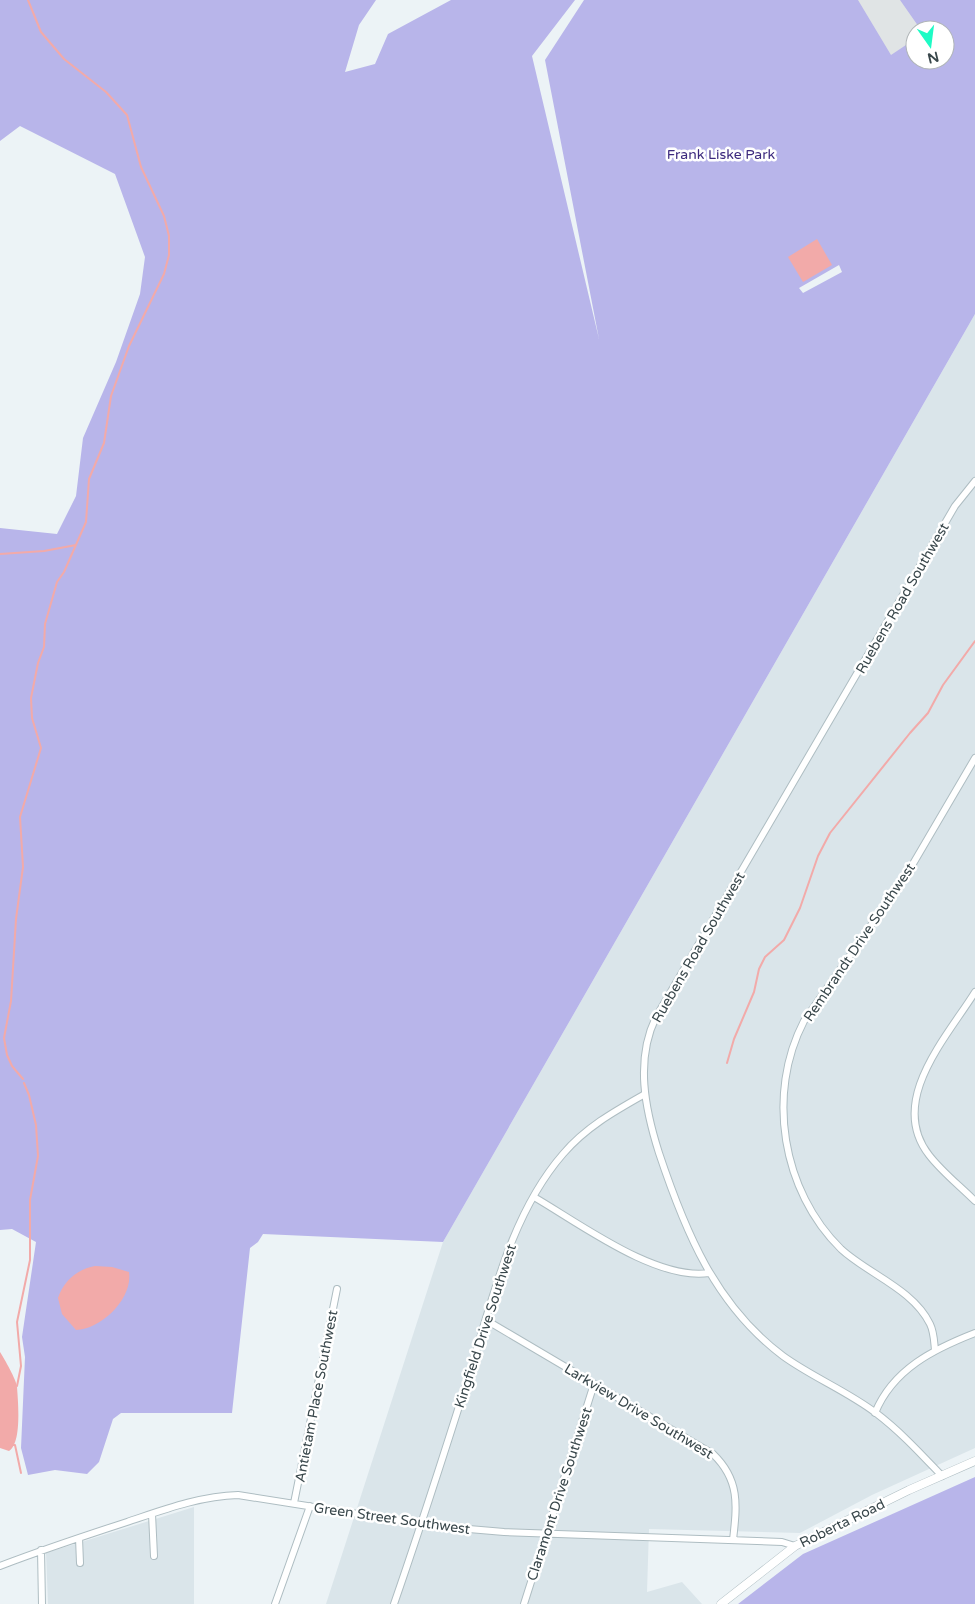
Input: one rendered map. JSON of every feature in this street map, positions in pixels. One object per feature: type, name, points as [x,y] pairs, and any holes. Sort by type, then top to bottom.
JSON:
[{"type":"street","name":"Ruebens Road Southwest","points":[[942,1476],[898,1431],[875,1412],[784,1356],[764,1339],[738,1313],[709,1274],[672,1192],[649,1120],[645,1094],[646,1048],[656,1017],[955,506],[975,481]]},
{"type":"street","name":"Rembrandt Drive Southwest","points":[[935,1350],[932,1330],[924,1312],[910,1299],[850,1257],[814,1216],[789,1155],[785,1139],[783,1094],[794,1043],[804,1021],[907,874],[975,758]]},
{"type":"street","points":[[975,992],[927,1066],[919,1083],[914,1115],[923,1145],[929,1155],[975,1201]]},
{"type":"street","name":"Kingfield Drive Southwest","points":[[394,1604],[486,1320],[517,1231],[534,1197],[563,1154],[582,1134],[610,1113],[645,1094]]},
{"type":"street","points":[[534,1197],[641,1260],[681,1273],[709,1274]]},
{"type":"street","name":"Antietam Place Southwest","points":[[294,1503],[337,1289]]},
{"type":"street","name":"Larkview Drive Southwest","points":[[486,1320],[713,1454],[724,1464],[731,1475],[736,1497],[733,1540]]},
{"type":"street","points":[[875,1412],[894,1381],[935,1350],[975,1333]]},
{"type":"street","name":"Claramont Drive Southwest","points":[[524,1604],[594,1384]]},
{"type":"street","name":"Roberta Road","points":[[721,1604],[795,1546],[975,1461]]},
{"type":"street","name":"Green Street Southwest","points":[[0,1566],[41,1550],[152,1514],[188,1503],[226,1496],[252,1496],[421,1524],[504,1532],[782,1542],[795,1546]]},
{"type":"street","points":[[275,1604],[310,1506]]},
{"type":"street","points":[[152,1514],[154,1556]]},
{"type":"street","points":[[79,1538],[80,1562]]},
{"type":"street","points":[[41,1550],[42,1604]]},
{"type":"shaded area","points":[[858,0],[900,0],[914,20],[905,20],[905,46],[891,55]]},
{"type":"shaded area","points":[[817,239],[832,265],[803,282],[788,257]]},
{"type":"shaded area","points":[[975,314],[975,1448],[872,1495],[800,1533],[649,1529],[647,1592],[682,1582],[702,1604],[326,1604],[443,1242]]},
{"type":"shaded area","points":[[95,1266],[112,1267],[129,1272],[129,1282],[121,1302],[114,1310],[96,1324],[76,1330],[62,1314],[58,1298],[72,1276]]},
{"type":"shaded area","points":[[0,1352],[13,1375],[17,1387],[18,1431],[13,1447],[9,1451],[0,1448]]},
{"type":"shaded area","points":[[194,1507],[194,1604],[48,1604],[46,1553]]},
{"type":"green space","name":"Frank Liske Park","points":[[0,0],[376,0],[359,25],[345,72],[375,64],[388,34],[451,0],[575,0],[532,56],[599,339],[545,60],[584,0],[975,0],[975,314],[443,1242],[263,1234],[258,1242],[250,1248],[232,1413],[121,1413],[113,1419],[99,1462],[87,1474],[55,1470],[28,1475],[21,1448],[25,1357],[22,1337],[36,1242],[12,1229],[0,1230],[0,528],[57,534],[76,496],[83,438],[116,362],[140,294],[145,257],[115,174],[20,126],[0,141]],"holes":[[[839,265],[842,272],[803,293],[799,288]]]},
{"type":"green space","points":[[975,1477],[975,1604],[738,1604],[803,1554]]},
{"type":"waterway","points":[[23,1079],[12,1066],[7,1055],[4,1038],[11,1001],[16,919],[23,867],[20,817],[41,748],[32,718],[31,698],[38,663],[44,647],[45,624],[57,582],[64,572],[86,522],[89,479],[104,443],[111,396],[129,346],[164,274],[169,255],[169,236],[164,216],[141,167],[127,115],[106,92],[64,59],[41,32],[28,0]]},
{"type":"waterway","points":[[0,554],[44,551],[76,545]]},
{"type":"waterway","points":[[727,1063],[734,1039],[754,992],[759,969],[765,957],[784,940],[800,908],[818,856],[830,833],[928,713],[943,685],[975,641]]},
{"type":"waterway","points":[[17,1386],[21,1366],[17,1322],[30,1260],[30,1200],[38,1156],[36,1125],[29,1095],[24,1083]]},
{"type":"waterway","points":[[13,1445],[15,1445],[21,1473]]}]
